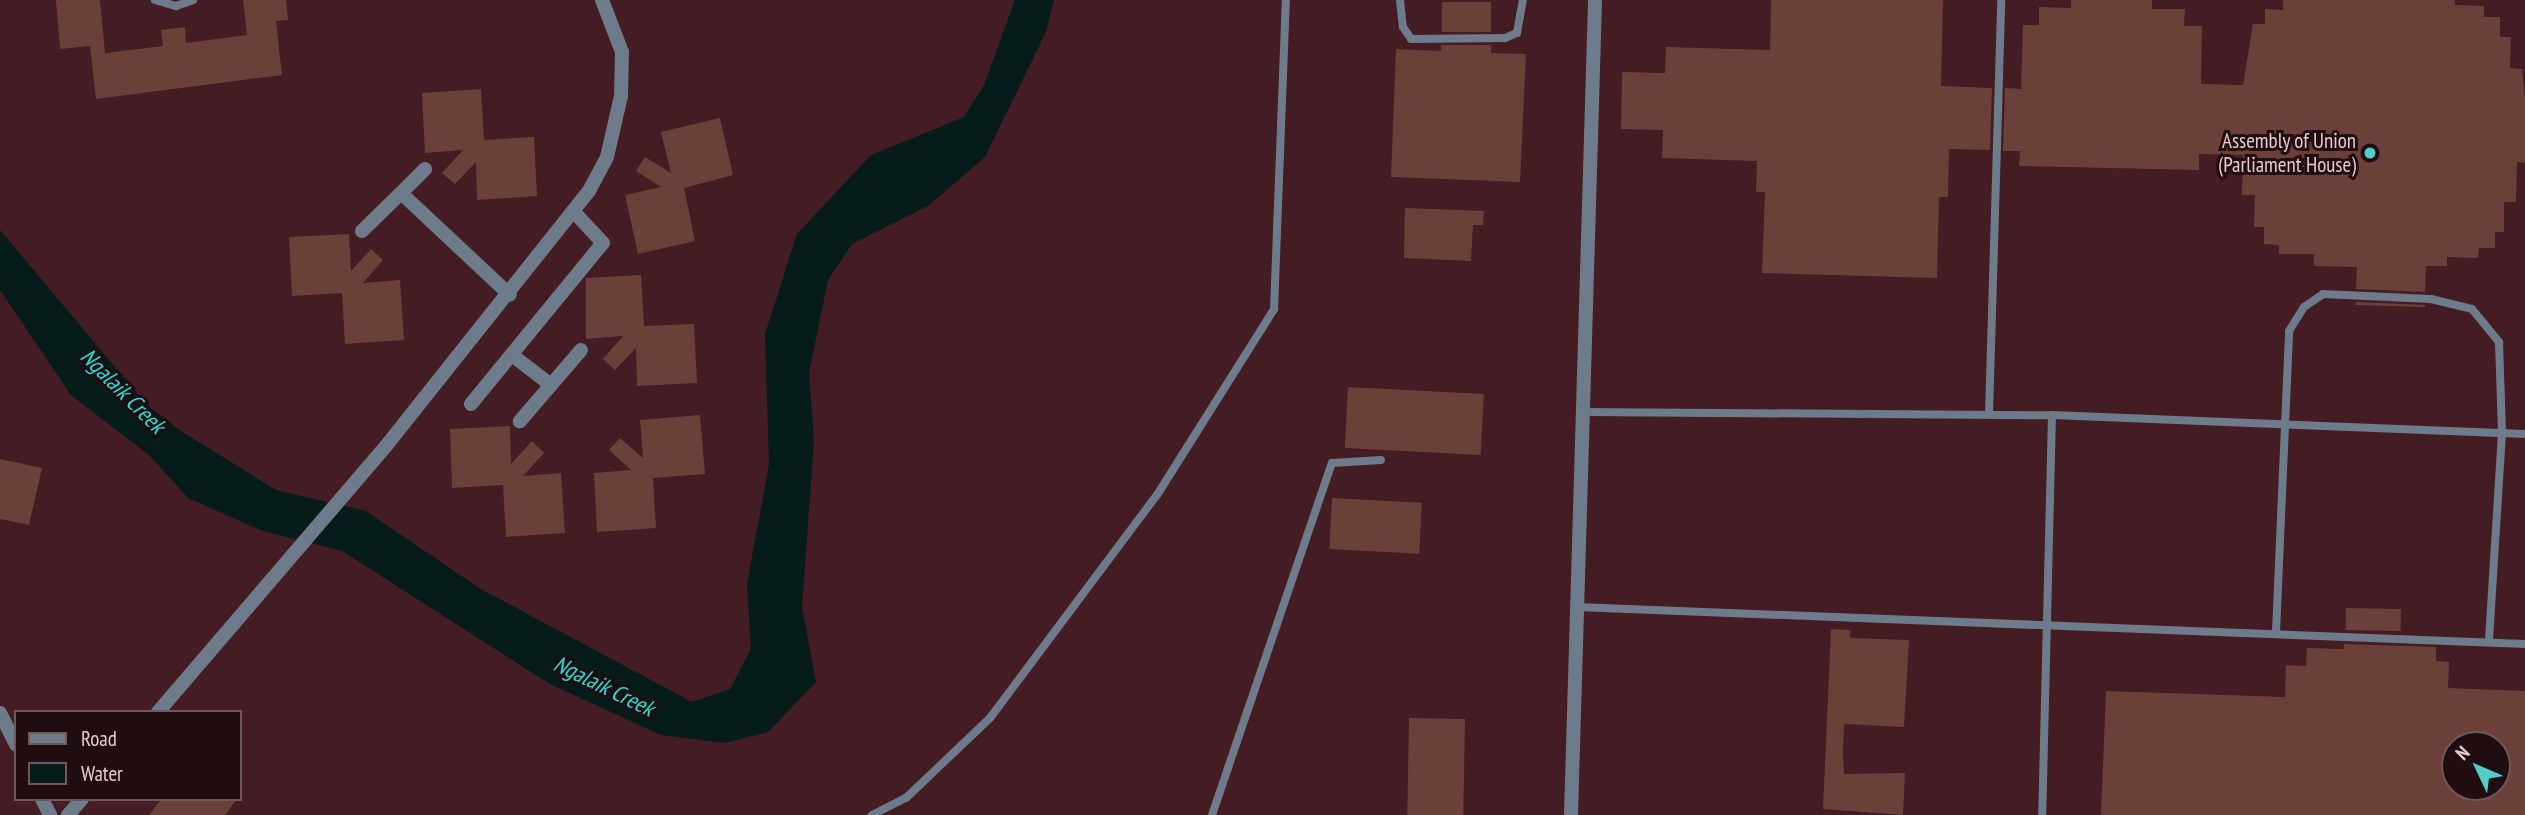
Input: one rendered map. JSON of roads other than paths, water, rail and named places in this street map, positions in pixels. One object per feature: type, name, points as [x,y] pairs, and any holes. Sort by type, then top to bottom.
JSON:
[{"type":"street","points":[[160,710],[386,446],[574,212],[607,157],[621,96],[622,52],[602,0]]},
{"type":"street","points":[[1571,815],[1595,0]]},
{"type":"street","points":[[362,231],[425,169]]},
{"type":"street","points":[[401,193],[510,295]]},
{"type":"street","points":[[471,404],[603,243],[574,212]]},
{"type":"street","points":[[520,421],[581,350]]},
{"type":"street","points":[[512,355],[551,385]]},
{"type":"street","points":[[0,713],[14,741]]},
{"type":"street","points":[[68,815],[80,801]]},
{"type":"lane","points":[[155,0],[176,6],[193,0]]},
{"type":"lane","points":[[872,815],[906,798],[990,718],[1157,495],[1274,309],[1286,0]]},
{"type":"lane","points":[[1400,0],[1403,27],[1411,39],[1427,39],[1517,33],[1523,0]]},
{"type":"lane","points":[[1989,414],[2001,0]]},
{"type":"lane","points":[[2276,632],[2287,428],[2289,331],[2304,307],[2323,294],[2438,300],[2488,321],[2499,342],[2502,433],[2488,642]]},
{"type":"lane","points":[[1583,412],[2052,415],[2287,428],[2525,434]]},
{"type":"lane","points":[[2042,815],[2052,415]]},
{"type":"lane","points":[[1212,815],[1332,463],[1381,460]]},
{"type":"lane","points":[[1577,607],[2047,622],[2525,643]]},
{"type":"water","name":"Ngalaik Creek","points":[[1015,0],[1054,0],[1046,32],[985,157],[928,206],[852,244],[828,280],[809,373],[814,441],[802,607],[816,682],[768,732],[724,743],[661,735],[550,684],[342,551],[263,531],[188,498],[150,456],[71,395],[0,290],[0,230],[147,405],[181,431],[276,490],[366,511],[479,588],[692,702],[730,689],[751,649],[747,584],[769,464],[765,334],[797,234],[871,155],[964,117],[984,85]]},
{"type":"place","name":"Assembly of Union (Parliament House)","points":[[2370,153]]}]
